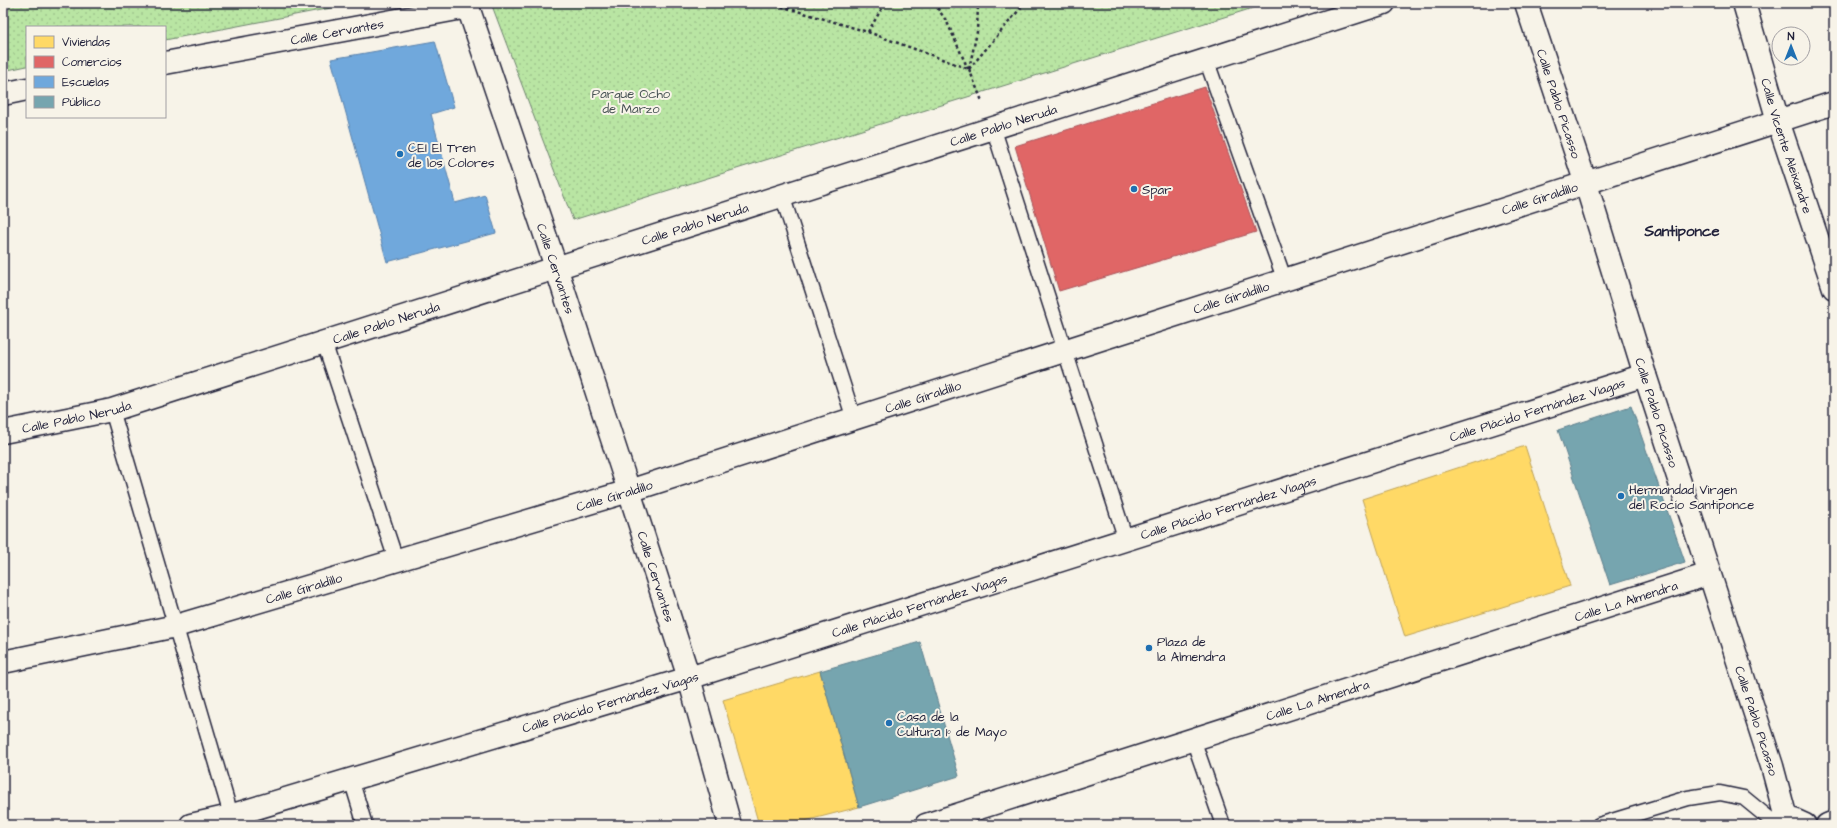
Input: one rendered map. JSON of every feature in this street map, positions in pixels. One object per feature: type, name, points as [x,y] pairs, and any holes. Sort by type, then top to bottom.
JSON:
[{"type":"street","name":"Calle Pablo Neruda","points":[[3,432],[112,410],[782,194],[1384,3]]},
{"type":"street","name":"Calle Pablo Picasso","points":[[1526,3],[1586,184],[1645,375],[1772,766],[1787,824]]},
{"type":"street","name":"Calle Vicente Aleixandre","points":[[1744,3],[1778,121],[1834,288]]},
{"type":"street","name":"Calle Cervantes","points":[[166,64],[468,7],[556,267],[689,678],[730,825]]},
{"type":"street","points":[[3,94],[26,89]]},
{"type":"street","name":"Calle Giraldillo","points":[[3,662],[176,626],[629,491],[1834,103]]},
{"type":"street","name":"Calle Plácido Fernández Viagas","points":[[191,825],[231,816],[689,678],[1645,375]]},
{"type":"street","name":"Calle La Almendra","points":[[926,825],[1709,574]]},
{"type":"street","points":[[1827,825],[1834,822]]},
{"type":"lane","points":[[1206,59],[1285,280]]},
{"type":"lane","points":[[994,127],[1126,540]]},
{"type":"lane","points":[[782,194],[854,419]]},
{"type":"lane","points":[[324,342],[396,560]]},
{"type":"lane","points":[[112,410],[231,816]]},
{"type":"lane","points":[[1193,740],[1223,825]]},
{"type":"lane","points":[[351,779],[365,825]]},
{"type":"lane","points":[[1599,825],[1688,798],[1720,793],[1744,798],[1787,824]]},
{"type":"path","points":[[770,3],[868,32],[969,69]]},
{"type":"path","points":[[868,32],[885,3]]},
{"type":"path","points":[[934,3],[947,22],[994,127]]},
{"type":"path","points":[[969,69],[977,32],[978,3]]},
{"type":"path","points":[[969,69],[1025,3]]},
{"type":"green space","points":[[3,3],[357,3],[166,40],[166,26],[26,26],[26,66],[3,71]]},
{"type":"green space","name":"Parque Ocho de Marzo","points":[[491,3],[1269,3],[573,220]]},
{"type":"building: Viviendas","points":[[1525,446],[1570,586],[1405,637],[1362,499]]},
{"type":"building: Viviendas","points":[[820,671],[859,807],[789,825],[759,825],[723,700]]},
{"type":"building: Comercios","name":"Spar","points":[[1205,87],[1256,232],[1059,291],[1015,146]]},
{"type":"building: Escuelas","name":"CEI El Tren de los Colores","points":[[435,41],[454,107],[431,114],[455,203],[485,195],[496,233],[387,262],[331,59]]},
{"type":"building: Público","name":"Hermandad Virgen del Rocío Santiponce","points":[[1631,406],[1685,562],[1610,585],[1558,430]]},
{"type":"building: Público","name":"Casa de la Cultura 1º de Mayo","points":[[920,642],[959,776],[859,807],[820,671]]},
{"type":"place","name":"CEI El Tren de los Colores","points":[[400,154]]},
{"type":"place","name":"Spar","points":[[1134,189]]},
{"type":"place","name":"Hermandad Virgen del Rocío Santiponce","points":[[1621,496]]},
{"type":"place","name":"Plaza de la Almendra","points":[[1149,648]]},
{"type":"place","name":"Casa de la Cultura 1º de Mayo","points":[[889,723]]},
{"type":"district","name":"Santiponce","points":[[1682,231]]}]
